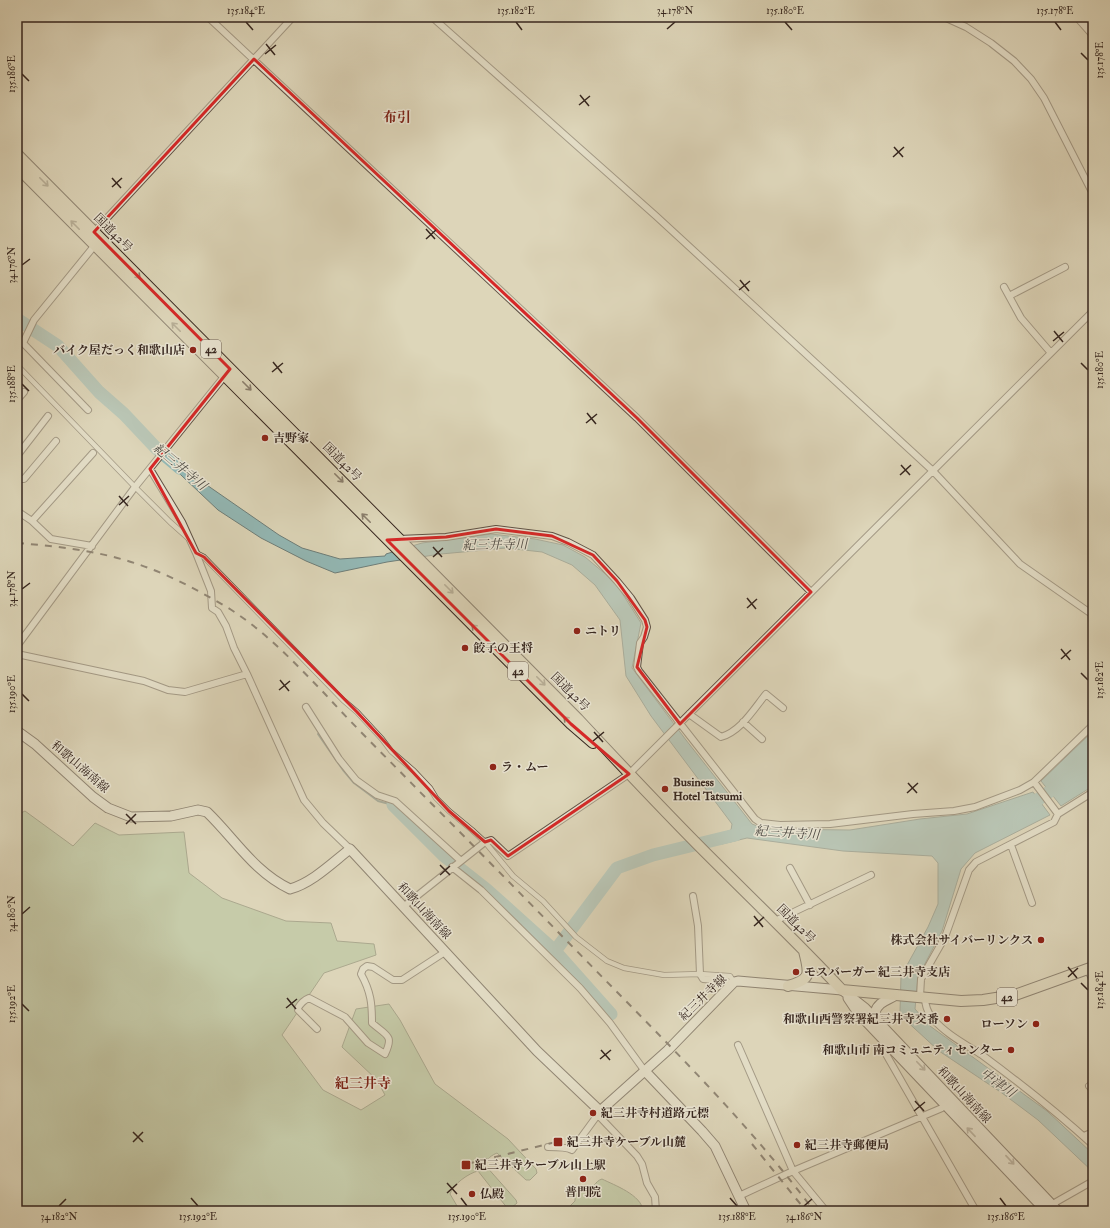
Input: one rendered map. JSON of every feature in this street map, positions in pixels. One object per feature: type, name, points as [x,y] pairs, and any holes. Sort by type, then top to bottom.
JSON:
[{"type":"highway","name":"国道42号","points":[[17,154],[94,232],[227,372]]},
{"type":"highway","name":"国道42号","points":[[17,167],[95,245],[227,372],[396,542],[422,561],[578,719],[694,841],[803,949],[842,990]]},
{"type":"highway","name":"国道42号","points":[[396,542],[411,563],[571,724],[629,774]]},
{"type":"highway","points":[[788,986],[802,980],[808,973],[809,969],[803,949]]},
{"type":"highway","name":"42","points":[[842,990],[960,1001],[983,1000],[1004,998],[1090,968]]},
{"type":"main road","name":"和歌山海南線","points":[[17,731],[35,744],[92,797],[108,808],[131,817],[171,816],[198,810],[207,812],[263,872],[281,885],[290,889],[298,887],[316,876],[350,849],[537,1050],[598,1113]]},
{"type":"main road","name":"紀三井寺線","points":[[644,1070],[668,1050],[732,984],[738,981],[842,990]]},
{"type":"main road","name":"和歌山海南線","points":[[842,990],[865,1008],[882,1026],[949,1102],[1048,1209]]},
{"type":"main road","name":"和歌山海南線","points":[[842,990],[858,1013],[949,1102]]},
{"type":"main road","points":[[882,1026],[875,1014],[876,1009],[882,1001],[897,994]]},
{"type":"main road","points":[[598,1113],[644,1070],[715,1146],[746,1211]]},
{"type":"street","points":[[208,17],[636,418],[812,592]]},
{"type":"street","points":[[94,232],[293,17]]},
{"type":"street","points":[[432,17],[656,216],[932,471],[1020,564],[1093,615]]},
{"type":"street","points":[[944,17],[966,27],[992,43],[1014,61],[1031,79],[1044,98],[1093,194]]},
{"type":"street","points":[[1078,17],[1093,34]]},
{"type":"street","points":[[88,410],[23,343],[34,320],[95,245]]},
{"type":"street","points":[[1009,296],[1065,267]]},
{"type":"street","points":[[1004,287],[1021,318],[1051,353]]},
{"type":"street","points":[[403,907],[485,842],[491,840],[508,856],[629,774],[1093,311]]},
{"type":"street","points":[[17,365],[135,487],[188,538]]},
{"type":"street","points":[[17,646],[135,487],[227,372]]},
{"type":"street","points":[[17,400],[24,392]]},
{"type":"street","points":[[17,456],[48,416]]},
{"type":"street","points":[[18,479],[24,480],[56,441]]},
{"type":"street","points":[[32,521],[93,452]]},
{"type":"street","points":[[150,469],[182,522],[211,591],[212,608],[218,612],[226,626],[234,648],[248,674],[304,800],[323,823],[350,849]]},
{"type":"street","points":[[17,511],[32,521],[51,539],[92,546]]},
{"type":"street","points":[[396,542],[446,537],[496,529],[552,536],[568,542],[593,555],[631,598],[645,620],[647,627],[644,637],[640,643],[637,667],[639,671],[679,724],[755,819],[761,823],[780,825],[830,824],[913,814],[954,811],[975,807],[1035,784],[1093,725]]},
{"type":"street","points":[[196,553],[204,557],[343,700],[357,712],[391,751],[414,771],[430,788],[436,798],[485,842],[504,866],[543,901],[566,928],[576,937],[607,961],[624,968],[664,975],[700,974]]},
{"type":"street","points":[[17,654],[144,681],[168,690],[185,692],[248,674]]},
{"type":"street","points":[[689,714],[721,737],[728,735],[743,722],[766,694],[783,708]]},
{"type":"street","points":[[306,707],[339,759],[356,780],[377,795],[395,801],[461,861]]},
{"type":"street","points":[[743,722],[762,739]]},
{"type":"street","points":[[1035,784],[1057,813]]},
{"type":"street","points":[[1093,792],[1057,813],[1054,822],[976,862],[969,870],[945,937],[921,979],[921,997],[925,1007],[932,1018],[943,1029],[982,1056],[1084,1136],[1093,1145]]},
{"type":"street","points":[[1011,845],[1032,903]]},
{"type":"street","points":[[452,867],[481,890],[578,986],[610,1023],[644,1070]]},
{"type":"street","points":[[790,868],[810,905]]},
{"type":"street","points":[[775,921],[872,875]]},
{"type":"street","points":[[693,896],[698,926],[700,974],[703,979],[727,981],[732,984]]},
{"type":"street","points":[[317,1029],[298,1010],[300,1003],[309,998],[345,1016],[368,1043],[385,1054],[390,1044],[389,1038],[372,1023],[371,998],[368,986],[361,974],[363,970],[367,966],[373,967],[393,980],[402,980],[445,952]]},
{"type":"street","points":[[1090,968],[1093,980]]},
{"type":"street","points":[[888,1044],[883,1049],[976,1211]]},
{"type":"street","points":[[738,1045],[793,1171],[826,1211]]},
{"type":"street","points":[[1093,1084],[1089,1086],[1093,1090]]},
{"type":"street","points":[[739,1196],[793,1171],[922,1117],[942,1108],[949,1102]]},
{"type":"street","points":[[548,1147],[567,1147],[572,1150],[598,1113],[637,1156],[642,1164],[647,1183],[655,1197],[656,1211]]},
{"type":"street","points":[[1084,1136],[1093,1132]]},
{"type":"street","points":[[1048,1209],[1093,1181]]},
{"type":"highlighted area","points":[[254,59],[637,418],[811,592],[680,724],[637,667],[647,627],[645,620],[617,581],[593,555],[552,536],[496,529],[446,537],[387,540],[571,724],[629,774],[508,856],[491,840],[485,842],[449,811],[357,712],[204,557],[196,553],[150,469],[230,369],[94,232]]},
{"type":"green space","points":[[25,811],[73,846],[95,823],[119,835],[184,832],[189,873],[222,898],[286,921],[331,923],[337,941],[374,944],[376,955],[324,973],[282,1035],[323,1090],[361,1110],[385,1095],[377,1080],[342,1047],[356,1009],[389,1004],[400,1020],[435,1084],[508,1139],[536,1169],[537,1173],[530,1180],[526,1180],[497,1153],[491,1156],[487,1161],[485,1165],[517,1203],[508,1209],[478,1171],[470,1174],[454,1186],[450,1194],[460,1211],[17,1211],[17,815]]},
{"type":"green space","points":[[602,1179],[633,1195],[638,1200],[643,1211],[557,1211],[561,1207],[569,1207],[575,1201],[575,1198],[566,1189],[568,1188],[587,1193],[598,1181]]},
{"type":"water","name":"中津川","points":[[169,455],[201,481],[279,535],[302,548],[340,559],[385,556],[386,554],[422,543],[491,534],[535,539],[563,545],[585,557],[615,582],[641,623],[632,668],[752,824],[765,829],[850,830],[920,819],[967,814],[1033,792],[1050,815],[975,853],[961,869],[942,931],[918,977],[915,1009],[930,1026],[1047,1111],[1093,1154],[1093,1172],[1038,1120],[1002,1093],[939,1051],[902,1017],[900,1011],[901,976],[928,927],[938,904],[938,863],[932,856],[843,851],[747,838],[722,844],[717,835],[731,830],[732,824],[651,716],[626,676],[620,620],[595,585],[572,565],[542,552],[506,548],[441,554],[387,562],[335,573],[306,561],[261,538],[218,510],[163,458]]},
{"type":"water","points":[[1093,731],[1093,786],[1061,806],[1041,781]]},
{"type":"waterway","name":"紀三井寺川","points":[[17,319],[58,346],[99,392],[124,414],[156,448],[180,468]]},
{"type":"waterway","points":[[318,734],[354,783],[378,801],[393,805]]},
{"type":"waterway","name":"紀三井寺川","points":[[1024,809],[1093,762]]},
{"type":"waterway","points":[[393,805],[444,856],[486,889],[555,951],[611,1014]]},
{"type":"waterway","points":[[555,951],[617,868],[653,855],[735,835]]},
{"type":"railway","points":[[17,543],[87,551],[141,565],[190,586],[225,606],[252,625],[302,670],[694,1071],[744,1125],[814,1211]]},
{"type":"railway","points":[[467,1164],[560,1141]]},
{"type":"railway","points":[[752,1144],[806,1211]]},
{"type":"place","name":"バイク屋だっく和歌山店","points":[[193,350]]},
{"type":"place","name":"吉野家","points":[[265,438]]},
{"type":"place","name":"ニトリ","points":[[577,631]]},
{"type":"place","name":"餃子の王将","points":[[465,648]]},
{"type":"place","name":"ラ・ムー","points":[[493,767]]},
{"type":"place","name":"Business Hotel Tatsumi","points":[[665,789]]},
{"type":"place","name":"株式会社サイバーリンクス","points":[[1041,940]]},
{"type":"place","name":"モスバーガー 紀三井寺支店","points":[[796,972]]},
{"type":"place","name":"和歌山西警察署紀三井寺交番","points":[[947,1019]]},
{"type":"place","name":"ローソン","points":[[1036,1024]]},
{"type":"place","name":"和歌山市 南コミュニティセンター","points":[[1011,1050]]},
{"type":"place","name":"紀三井寺村道路元標","points":[[593,1113]]},
{"type":"place","name":"紀三井寺ケーブル山麓","points":[[558,1142]]},
{"type":"place","name":"紀三井寺郵便局","points":[[797,1145]]},
{"type":"place","name":"紀三井寺ケーブル山上駅","points":[[466,1165]]},
{"type":"place","name":"普門院","points":[[583,1179]]},
{"type":"place","name":"仏殿","points":[[472,1194]]},
{"type":"district","name":"布引","points":[[397,117]]},
{"type":"district","name":"紀三井寺","points":[[363,1083]]}]
